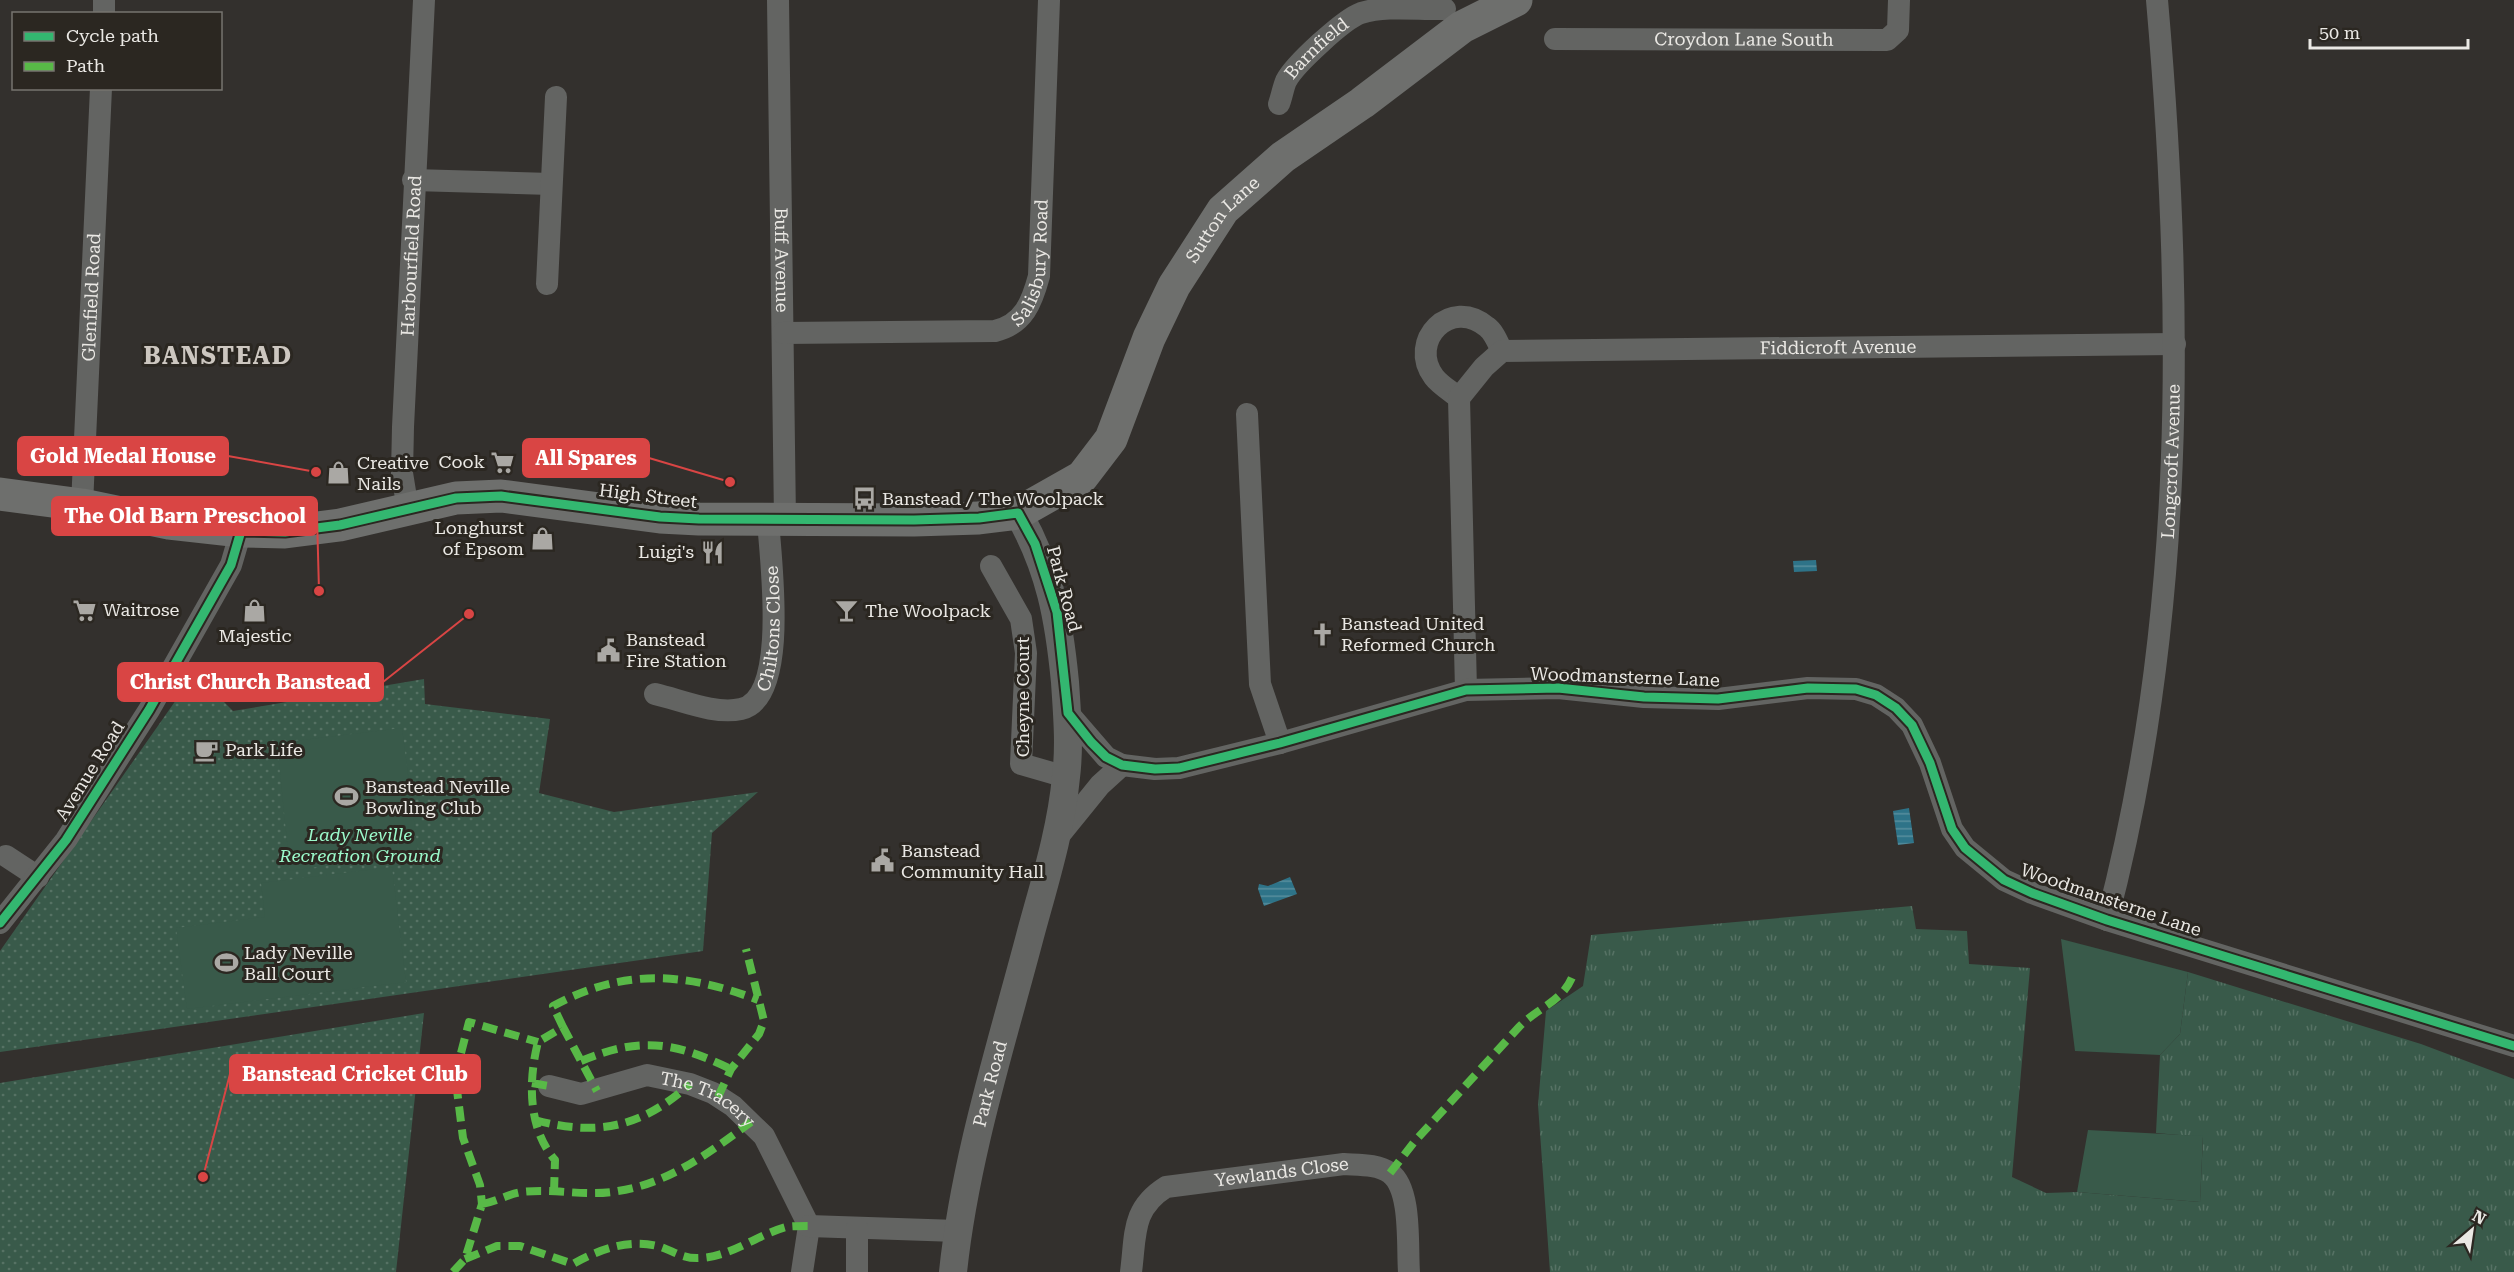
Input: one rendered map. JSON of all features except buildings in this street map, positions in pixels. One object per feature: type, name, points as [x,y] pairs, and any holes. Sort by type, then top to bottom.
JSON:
[{"type":"main road","name":"Sutton Lane","points":[[1018,513],[1082,477],[1111,439],[1149,338],[1174,286],[1223,210],[1283,157],[1362,103],[1451,12],[1516,0]]},
{"type":"main road","name":"High Street","points":[[0,494],[82,505],[169,523],[241,531],[285,532],[340,525],[456,498],[501,496],[660,517],[776,520],[980,518],[1018,513]]},
{"type":"street","name":"Harbourfield Road","points":[[408,510],[402,474],[413,180],[424,0]]},
{"type":"street","name":"Buff Avenue","points":[[776,520],[783,333],[778,0]]},
{"type":"street","name":"Salisbury Road","points":[[783,333],[995,331],[1008,327],[1022,317],[1033,298],[1039,276],[1049,0]]},
{"type":"street","name":"Croydon Lane South","points":[[1555,39],[1887,40],[1898,30],[1899,0]]},
{"type":"street","name":"Longcroft Avenue","points":[[2107,920],[2127,843],[2149,726],[2161,630],[2172,484],[2175,344],[2167,119],[2157,0]]},
{"type":"street","name":"Barnfield","points":[[1279,104],[1287,80],[1297,65],[1317,46],[1359,14],[1378,10],[1451,12]]},
{"type":"street","name":"Glenfield Road","points":[[82,505],[101,90]]},
{"type":"street","points":[[547,284],[556,97]]},
{"type":"street","points":[[413,180],[551,184]]},
{"type":"street","points":[[1459,398],[1434,378],[1427,361],[1426,345],[1433,329],[1451,316],[1473,317],[1489,328],[1502,351],[1484,367],[1459,398],[1466,690]]},
{"type":"street","name":"Fiddicroft Avenue","points":[[1502,351],[2175,344]]},
{"type":"street","points":[[1247,414],[1260,684],[1280,743]]},
{"type":"street","name":"Park Road","points":[[953,1272],[957,1231],[985,1105],[1055,839],[1066,777],[1068,712],[1057,612],[1035,544],[1018,513]]},
{"type":"street","name":"Chiltons Close","points":[[655,694],[718,710],[741,710],[753,704],[763,690],[774,637],[776,520]]},
{"type":"street","name":"Avenue Road","points":[[0,923],[66,840],[149,710],[231,565],[241,531]]},
{"type":"street","name":"Cheyne Court","points":[[991,567],[1021,619],[1026,653],[1020,764],[1066,777]]},
{"type":"street","name":"Cheyne Court","points":[[1021,619],[1057,612]]},
{"type":"street","name":"Woodmansterne Lane","points":[[1068,712],[1106,757],[1122,765],[1155,769],[1179,768],[1280,743],[1466,690],[1558,688],[1644,697],[1718,699],[1808,688],[1856,689],[1876,695],[1896,708],[1912,726],[1930,763],[1952,829],[1965,848],[2004,880],[2032,893],[2107,920],[2514,1046]]},
{"type":"street","points":[[1055,839],[1100,784],[1122,765]]},
{"type":"street","points":[[6,856],[38,877]]},
{"type":"street","name":"The Tracery","points":[[549,1086],[581,1094],[647,1075],[675,1079],[713,1093],[733,1106],[764,1136],[809,1226]]},
{"type":"street","name":"Yewlands Close","points":[[1131,1272],[1140,1212],[1150,1197],[1166,1187],[1344,1164],[1372,1166],[1390,1173],[1403,1192],[1408,1272]]},
{"type":"street","points":[[802,1272],[809,1226],[957,1231]]},
{"type":"street","points":[[856,1228],[857,1272]]},
{"type":"green space","name":"Lady Neville Recreation Ground","points":[[195,673],[233,711],[424,679],[425,704],[550,719],[539,793],[614,812],[758,792],[712,833],[703,951],[0,1052],[0,951]]},
{"type":"green space","name":"Banstead Neville Bowling Club","points":[[402,728],[418,852],[290,871],[277,743]]},
{"type":"green space","points":[[392,867],[406,982],[187,1009],[176,928],[265,917],[261,883]]},
{"type":"green space","points":[[1912,906],[1916,929],[1967,931],[1969,964],[2030,968],[2012,1177],[2046,1193],[2077,1192],[2200,1202],[2203,1137],[2156,1133],[2160,1055],[2180,1034],[2188,972],[2421,1044],[2514,1079],[2514,1272],[1550,1272],[1538,1105],[1546,1011],[1583,986],[1591,935]]},
{"type":"green space","points":[[2061,939],[2188,972],[2180,1034],[2160,1055],[2075,1051]]},
{"type":"green space","points":[[424,1013],[396,1272],[0,1272],[0,1083]]},
{"type":"green space","points":[[2088,1130],[2203,1136],[2200,1202],[2077,1192]]},
{"type":"water","points":[[1816,560],[1817,571],[1794,572],[1793,561]]},
{"type":"water","points":[[1909,808],[1914,843],[1898,845],[1893,811]]},
{"type":"water","points":[[1290,877],[1297,894],[1264,906],[1258,889],[1259,884],[1268,886]]},
{"type":"marked path","points":[[718,1097],[731,1069],[759,1034],[764,1021],[746,949]]},
{"type":"marked path","points":[[1390,1173],[1415,1141],[1519,1027],[1557,998],[1569,984],[1573,975]]},
{"type":"marked path","points":[[563,1027],[553,1006],[604,985],[629,980],[654,978],[680,980],[705,984],[758,1000]]},
{"type":"marked path","points":[[453,1272],[465,1259],[482,1204],[480,1185],[463,1138],[457,1090],[461,1053],[469,1022],[538,1042]]},
{"type":"marked path","points":[[554,1192],[555,1160],[540,1134],[533,1104],[533,1073],[538,1042],[563,1027],[597,1091]]},
{"type":"marked path","points":[[581,1061],[602,1053],[640,1045],[674,1048],[731,1069]]},
{"type":"marked path","points":[[532,1083],[549,1086]]},
{"type":"marked path","points":[[535,1120],[579,1128],[618,1124],[636,1119],[654,1110],[690,1084]]},
{"type":"marked path","points":[[482,1204],[522,1192],[606,1193],[637,1187],[689,1165],[751,1122]]},
{"type":"marked path","points":[[465,1259],[497,1246],[520,1246],[573,1264],[594,1254],[627,1244],[661,1247],[694,1258],[711,1257],[786,1227],[809,1226]]},
{"type":"cycle path","points":[[0,923],[66,840],[149,710],[231,565],[241,531],[285,532],[340,525],[456,498],[501,496],[660,517],[699,519],[914,520],[979,518],[1018,513],[1035,544],[1057,612],[1068,713],[1106,757],[1122,765],[1155,769],[1179,768],[1280,743],[1466,690],[1558,688],[1644,697],[1718,699],[1808,688],[1856,689],[1876,695],[1896,708],[1912,725],[1930,763],[1952,829],[1965,848],[2004,880],[2032,893],[2107,920],[2514,1046]]},
{"type":"place","name":"Cook","points":[[503,462]]},
{"type":"place","name":"Gold Medal House","points":[[316,472]]},
{"type":"place","name":"Creative Nails","points":[[339,473]]},
{"type":"place","name":"All Spares","points":[[730,482]]},
{"type":"place","name":"Banstead / The Woolpack","points":[[864,499]]},
{"type":"place","name":"Longhurst of Epsom","points":[[542,538]]},
{"type":"place","name":"Luigi's","points":[[712,552]]},
{"type":"place","name":"The Old Barn Preschool","points":[[319,591]]},
{"type":"place","name":"Waitrose","points":[[85,610]]},
{"type":"place","name":"Majestic","points":[[255,610]]},
{"type":"place","name":"The Woolpack","points":[[847,611]]},
{"type":"place","name":"Christ Church Banstead","points":[[469,614]]},
{"type":"place","name":"Banstead United Reformed Church","points":[[1323,634]]},
{"type":"place","name":"Banstead Fire Station","points":[[608,650]]},
{"type":"place","name":"Park Life","points":[[207,750]]},
{"type":"place","name":"Banstead Neville Bowling Club","points":[[347,797]]},
{"type":"place","name":"Banstead Community Hall","points":[[883,861]]},
{"type":"place","name":"Lady Neville Ball Court","points":[[226,963]]},
{"type":"place","name":"Banstead Cricket Club","points":[[203,1177]]},
{"type":"district","name":"BANSTEAD","points":[[218,356]]}]
